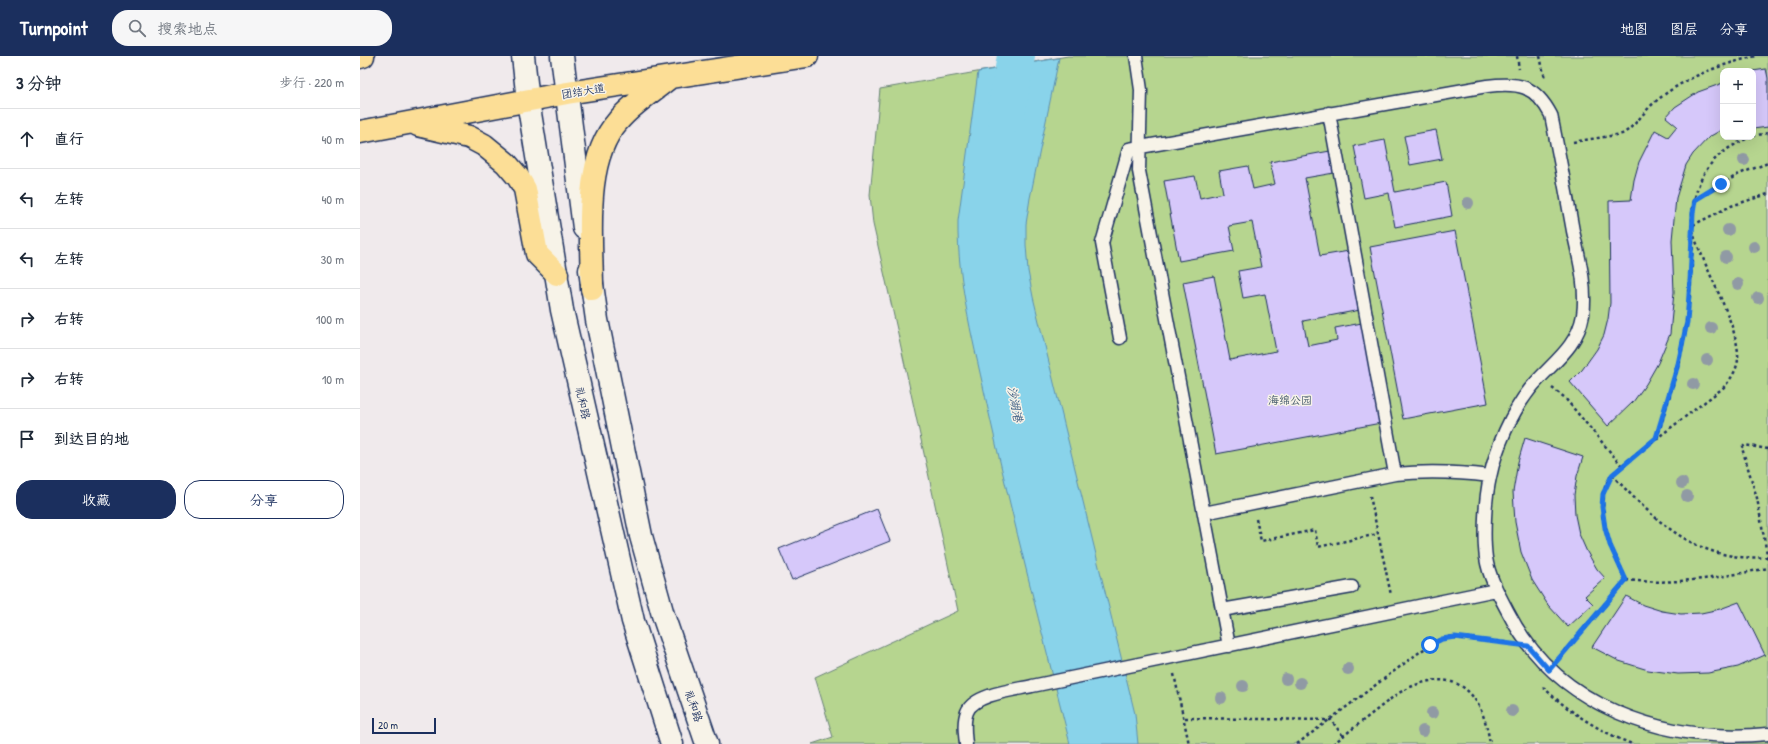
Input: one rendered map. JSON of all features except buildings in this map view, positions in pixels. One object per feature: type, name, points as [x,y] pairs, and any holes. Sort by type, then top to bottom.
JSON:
[{"type":"main road","name":"团结大道","points":[[360,132],[567,94],[807,56]]},
{"type":"main road","points":[[592,289],[592,188],[595,169],[603,144],[618,120],[671,77]]},
{"type":"main road","points":[[407,123],[469,137],[484,144],[506,163],[518,177],[525,189],[537,254],[557,274]]},
{"type":"street","name":"礼和路","points":[[523,56],[528,101],[564,317],[632,614],[672,744]]},
{"type":"street","name":"礼和路","points":[[562,56],[597,320],[641,536],[663,615],[707,744]]},
{"type":"lane","points":[[1136,56],[1141,90],[1139,172],[1229,646]]},
{"type":"lane","points":[[1120,338],[1102,244],[1129,149],[1487,86],[1510,84],[1522,85],[1545,103],[1551,115],[1582,277],[1584,308],[1581,325],[1572,344],[1538,379],[1517,407],[1504,435],[1490,476],[1486,515],[1486,556],[1490,574],[1496,590],[1528,646],[1549,670],[1566,686],[1605,711],[1652,731],[1681,737],[1727,741],[1768,734]]},
{"type":"lane","points":[[1329,113],[1395,474]]},
{"type":"lane","points":[[1204,513],[1395,474],[1424,471],[1490,476]]},
{"type":"lane","points":[[1222,610],[1352,587]]},
{"type":"lane","points":[[966,744],[966,713],[972,704],[982,698],[1136,664],[1496,590]]},
{"type":"path","points":[[1557,144],[1622,134],[1672,89],[1694,76],[1720,66],[1756,56]]},
{"type":"path","points":[[1756,136],[1768,132]]},
{"type":"path","points":[[1656,438],[1678,364],[1684,337],[1690,289],[1695,200],[1702,177],[1714,158],[1729,147],[1745,140]]},
{"type":"path","points":[[1695,200],[1739,174],[1768,163]]},
{"type":"path","points":[[1693,225],[1731,206],[1768,194]]},
{"type":"path","points":[[1626,580],[1610,545],[1603,518],[1603,494],[1612,475],[1656,438],[1723,388],[1731,380],[1737,365],[1738,352],[1734,331],[1693,231]]},
{"type":"path","points":[[1538,379],[1564,397],[1622,466]]},
{"type":"path","points":[[1612,475],[1660,523],[1690,542],[1717,553],[1731,556],[1768,558],[1759,506],[1742,448],[1746,445],[1768,449]]},
{"type":"path","points":[[1367,480],[1394,612]]},
{"type":"path","points":[[1253,503],[1261,541],[1315,530],[1318,547],[1378,534]]},
{"type":"path","points":[[1626,580],[1651,582],[1722,578],[1768,568]]},
{"type":"path","points":[[1549,670],[1626,580]]},
{"type":"path","points":[[1298,744],[1421,651],[1442,639],[1455,637],[1528,646]]},
{"type":"path","points":[[1171,658],[1185,718],[1189,744]]},
{"type":"path","points":[[1332,744],[1397,694],[1408,688],[1428,681],[1447,680],[1456,683],[1465,689],[1478,705],[1486,726],[1490,744]]},
{"type":"path","points":[[1185,718],[1331,720]]},
{"type":"path","points":[[1331,720],[1343,736]]},
{"type":"green space","name":"海绵公园","points":[[1068,56],[1768,56],[1768,744],[812,744],[833,737],[815,677],[958,611],[873,224],[870,195],[880,89]]},
{"type":"water","points":[[1059,58],[1026,224],[1028,271],[1033,297],[1135,714],[1138,744],[1070,744],[998,451],[968,316],[960,269],[958,221],[978,72]]},
{"type":"waterway","name":"沙湖港","points":[[1006,116],[1016,56]]},
{"type":"route","points":[[1430,645],[1442,639],[1455,637],[1528,646],[1549,670],[1626,580],[1610,545],[1605,528],[1602,507],[1603,494],[1612,475],[1656,438],[1678,364],[1687,322],[1693,231],[1693,207],[1695,200],[1721,184]]}]
